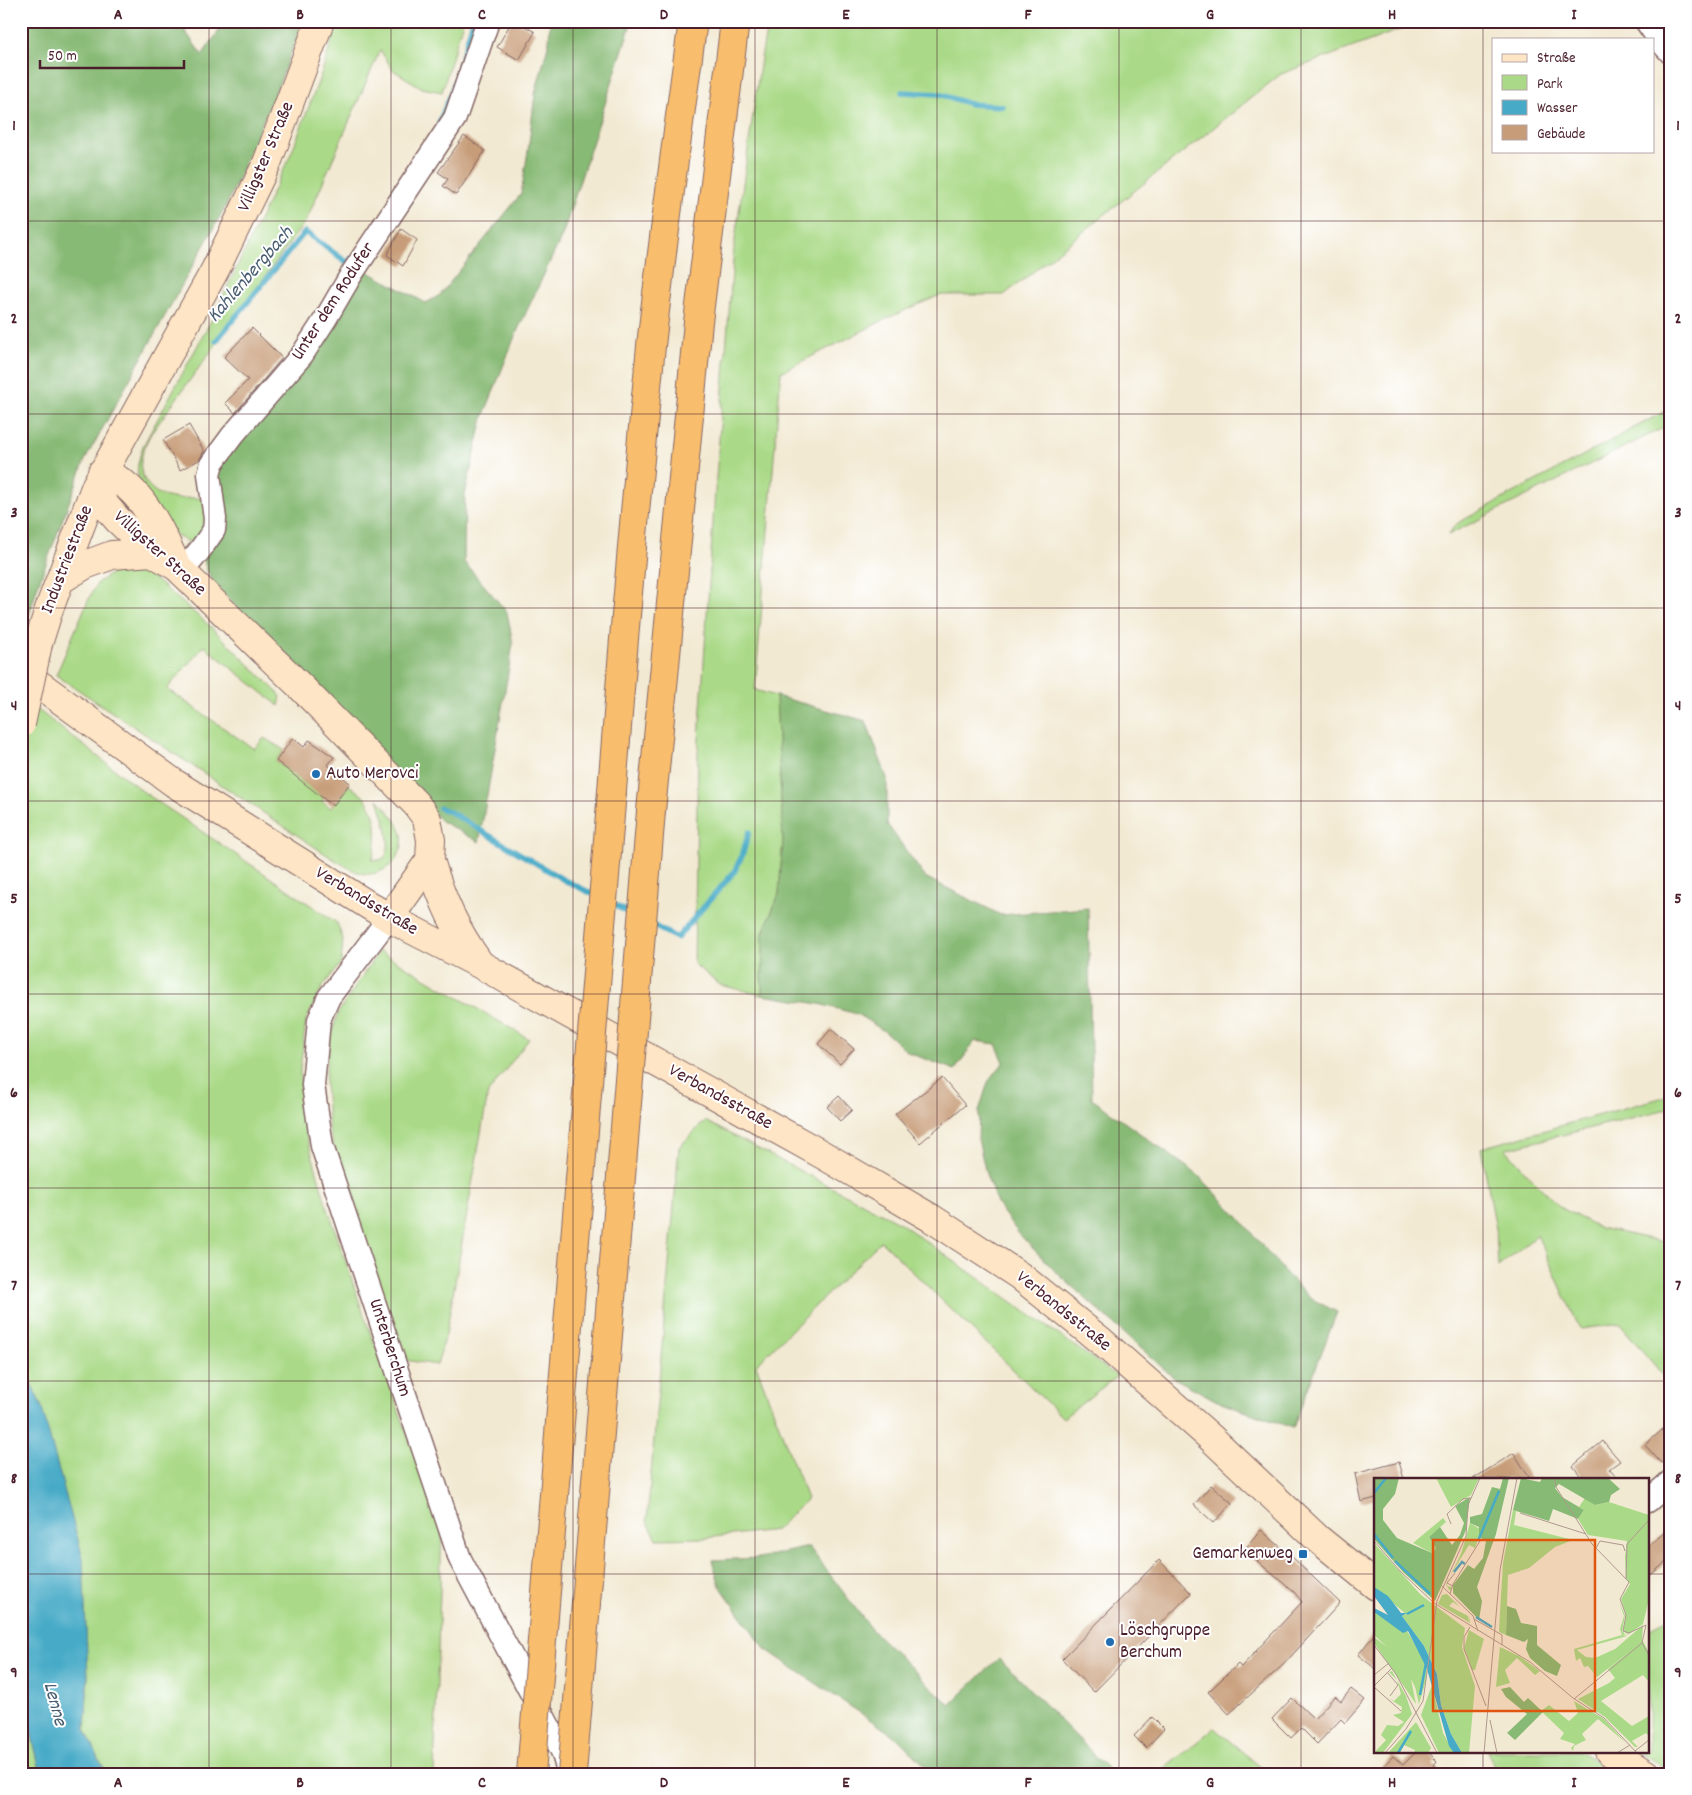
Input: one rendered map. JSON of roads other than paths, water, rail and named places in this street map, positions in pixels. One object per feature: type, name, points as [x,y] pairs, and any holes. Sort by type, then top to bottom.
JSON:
[{"type":"highway","points":[[531,1774],[622,655],[651,345],[693,21]]},
{"type":"highway","points":[[571,1774],[651,811],[698,322],[735,21]]},
{"type":"main road","name":"Villigster Straße","points":[[320,21],[267,163],[215,270],[100,478],[105,505],[117,520],[152,552],[180,569],[276,662],[416,804],[427,819],[431,840],[430,860],[438,887],[451,918],[480,965]]},
{"type":"main road","points":[[100,478],[117,479],[130,488],[149,512],[180,569]]},
{"type":"main road","name":"Industriestraße","points":[[21,724],[38,644],[60,580],[100,478]]},
{"type":"main road","points":[[60,580],[85,565],[112,555],[152,552]]},
{"type":"main road","name":"Verbandsstraße","points":[[21,671],[174,782],[388,918],[480,965],[823,1155],[931,1218],[1020,1276],[1101,1341],[1210,1437],[1317,1538],[1374,1584]]},
{"type":"main road","points":[[388,918],[430,860]]},
{"type":"main road","points":[[1611,1752],[1646,1774]]},
{"type":"street","name":"Unter dem Rodufer","points":[[180,569],[200,550],[214,530],[215,519],[209,474],[212,463],[232,436],[302,355],[351,275],[456,118],[488,21]]},
{"type":"street","points":[[1646,21],[1671,53]]},
{"type":"street","name":"Unterberchum","points":[[388,918],[329,997],[319,1020],[313,1085],[322,1146],[460,1559],[562,1751],[571,1774]]},
{"type":"street","points":[[1650,1499],[1671,1481]]},
{"type":"water","name":"Lenne","points":[[21,1362],[41,1405],[83,1558],[88,1675],[85,1729],[106,1774],[41,1774],[21,1689]]},
{"type":"waterway","name":"Kahlenbergbach","points":[[439,123],[451,94],[473,21]]},
{"type":"waterway","points":[[902,92],[939,94],[970,104],[1002,106]]},
{"type":"waterway","name":"Kahlenbergbach","points":[[216,341],[305,232],[348,263],[351,259]]},
{"type":"waterway","points":[[440,808],[450,812],[564,880],[595,895]]},
{"type":"waterway","points":[[650,924],[677,938],[734,872],[742,856],[749,832]]},
{"type":"waterway","points":[[610,903],[635,916]]},
{"type":"place","name":"Auto Merovci","points":[[316,774]]},
{"type":"place","name":"Gemarkenweg","points":[[1303,1554]]},
{"type":"place","name":"Löschgruppe Berchum","points":[[1110,1642]]}]
